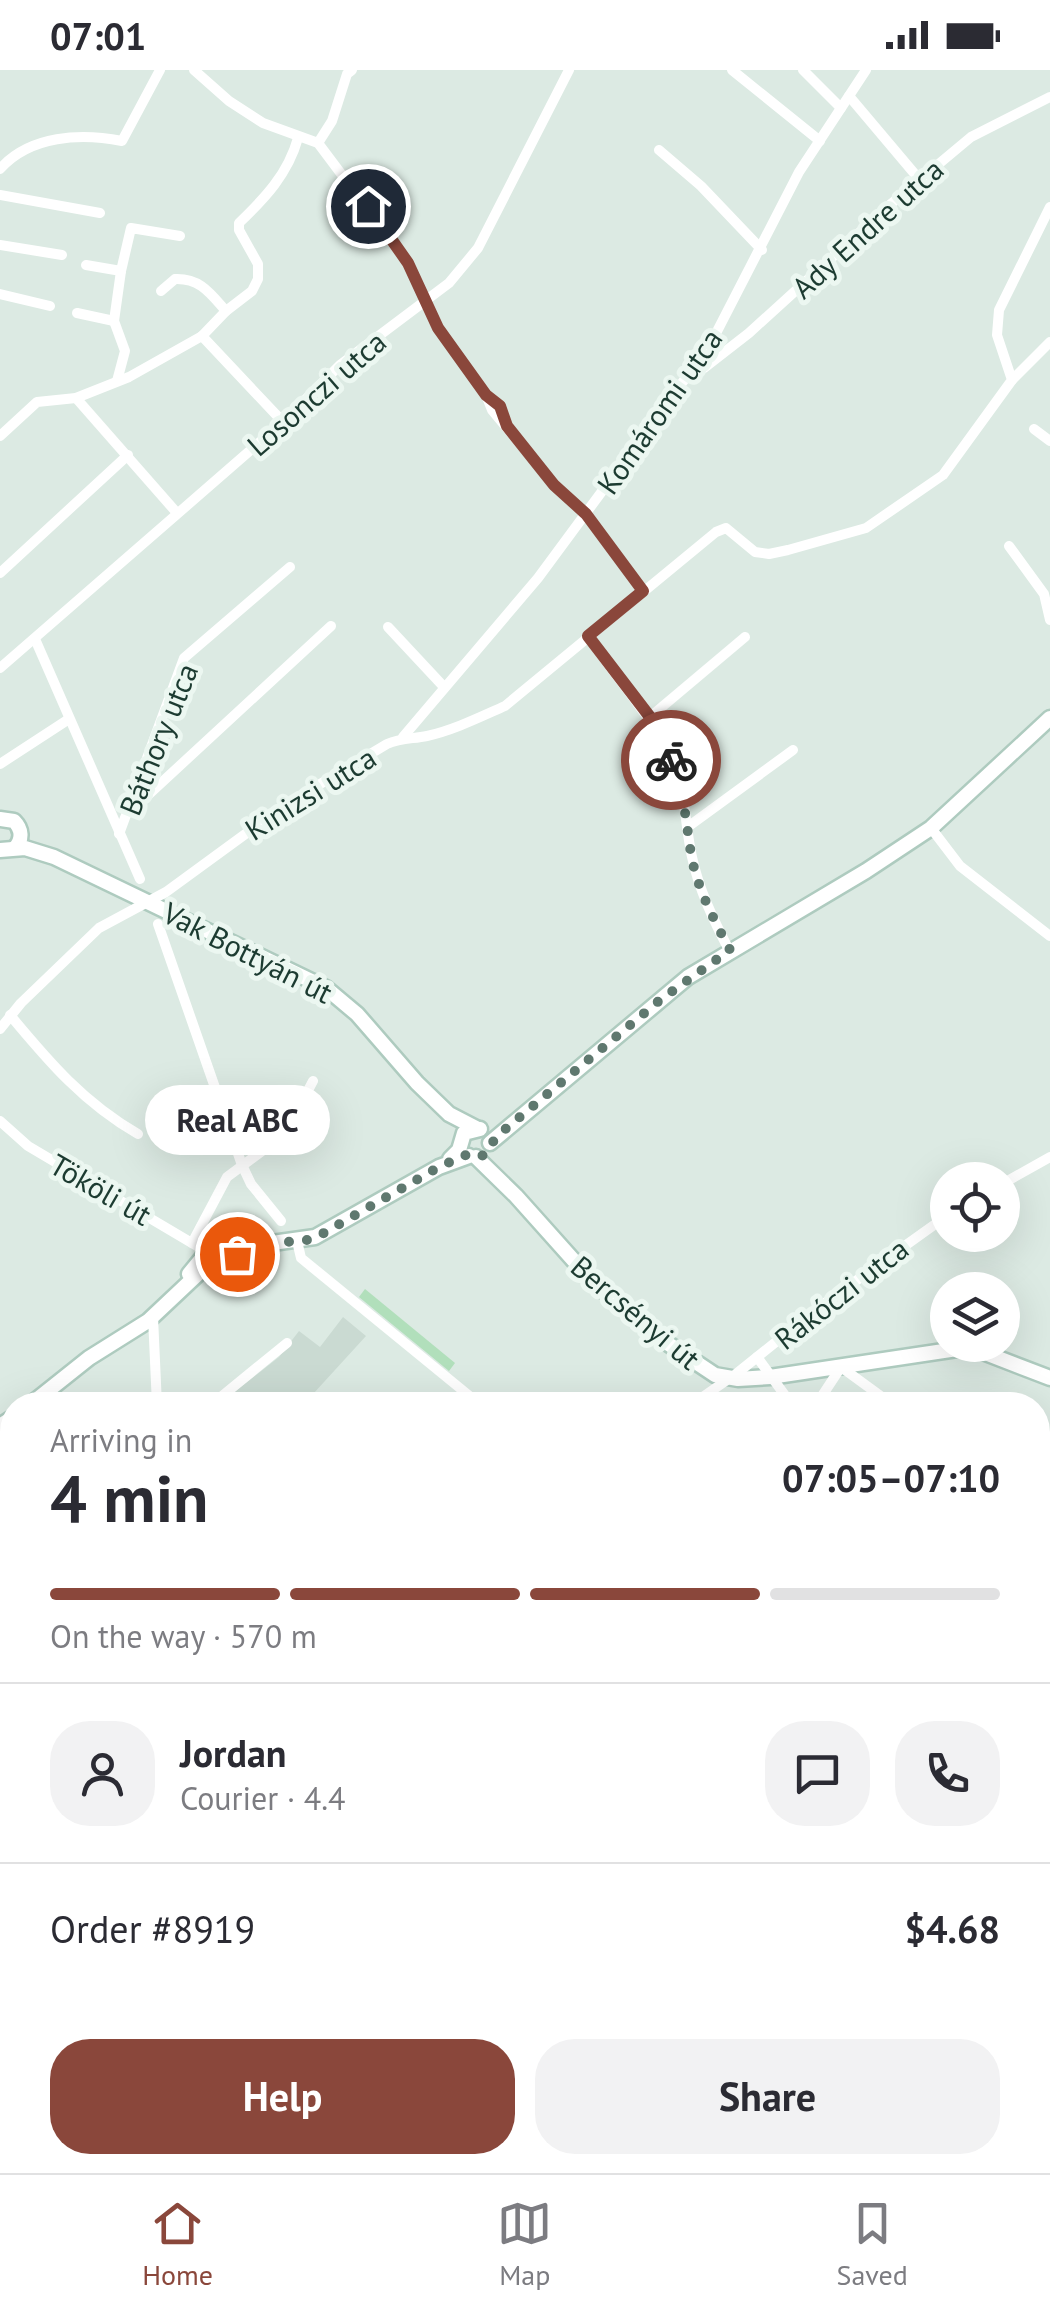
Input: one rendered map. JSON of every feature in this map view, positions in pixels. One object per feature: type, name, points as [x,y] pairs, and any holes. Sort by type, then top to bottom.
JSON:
[{"type":"street","points":[[0,169],[17,154],[40,144],[83,137],[122,141],[160,70]]},
{"type":"street","points":[[194,70],[229,101],[298,138],[318,143],[408,263],[438,328],[486,395],[492,410],[554,485],[586,514],[643,591]]},
{"type":"street","points":[[318,143],[332,121],[347,74],[352,70]]},
{"type":"street","name":"Losonczi utca","points":[[0,668],[283,422],[340,365],[449,283],[478,248],[570,70]]},
{"type":"street","points":[[732,70],[820,141]]},
{"type":"street","points":[[803,70],[842,108]]},
{"type":"street","name":"Komáromi utca","points":[[403,737],[538,578],[693,369],[762,250],[799,172],[866,70]]},
{"type":"street","points":[[850,96],[919,180]]},
{"type":"street","name":"Ady Endre utca","points":[[693,369],[704,368],[750,334],[971,137],[1050,97]]},
{"type":"street","points":[[0,436],[37,402],[76,398],[202,336],[252,290],[258,279],[258,264],[238,230],[238,223],[276,186],[294,154],[298,138]]},
{"type":"street","points":[[660,150],[762,250]]},
{"type":"street","points":[[0,195],[100,213]]},
{"type":"street","points":[[1050,207],[999,310],[998,336],[1012,380],[1050,342]]},
{"type":"street","points":[[117,381],[125,351],[114,321],[131,228],[180,236]]},
{"type":"street","points":[[0,245],[62,255]]},
{"type":"street","points":[[86,265],[122,272]]},
{"type":"street","points":[[161,291],[175,278],[190,278],[210,291],[226,310]]},
{"type":"street","points":[[0,294],[50,306]]},
{"type":"street","points":[[77,313],[114,321]]},
{"type":"street","points":[[202,336],[283,422]]},
{"type":"street","name":"Kinizsi utca","points":[[0,1029],[99,928],[166,892],[286,805],[403,737],[424,737],[466,724],[504,706],[720,529],[730,530],[755,552],[770,554],[866,528],[942,476],[1012,380]]},
{"type":"street","points":[[76,398],[177,513]]},
{"type":"street","points":[[1034,429],[1050,441]]},
{"type":"street","points":[[0,573],[128,455]]},
{"type":"street","points":[[1009,546],[1044,594],[1050,620]]},
{"type":"street","name":"Báthory utca","points":[[119,834],[184,658],[290,566]]},
{"type":"street","points":[[130,812],[331,626]]},
{"type":"street","points":[[388,628],[444,687]]},
{"type":"street","points":[[588,636],[650,717],[679,780],[691,855],[706,900],[730,950]]},
{"type":"street","points":[[650,717],[744,637]]},
{"type":"street","points":[[35,639],[140,879]]},
{"type":"street","points":[[179,1289],[228,1256],[258,1245],[322,1234],[517,1119],[660,1000],[730,950],[866,871],[930,828],[1050,718]]},
{"type":"street","points":[[0,764],[68,719]]},
{"type":"street","points":[[689,826],[793,750]]},
{"type":"street","points":[[1,816],[14,821],[12,844]]},
{"type":"street","points":[[930,828],[960,866],[1050,936]]},
{"type":"street","name":"Vak Bottyán út","points":[[12,844],[54,857],[326,988],[357,1014],[457,1130],[467,1150]]},
{"type":"street","points":[[158,924],[242,1165],[251,1184],[281,1221]]},
{"type":"street","points":[[10,1016],[84,1098],[138,1134]]},
{"type":"street","points":[[192,1243],[227,1176],[285,1134],[314,1081]]},
{"type":"street","name":"Vak Bottyán út","points":[[417,1083],[454,1118],[485,1137]]},
{"type":"street","points":[[185,1140],[194,1130],[224,1118]]},
{"type":"street","name":"Tököli út","points":[[0,1121],[28,1146],[207,1252]]},
{"type":"street","points":[[467,1150],[464,1133],[485,1137]]},
{"type":"street","name":"Bercsényi út","points":[[485,1137],[493,1162],[516,1196]]},
{"type":"street","name":"Bercsényi út","points":[[467,1150],[516,1196],[584,1273],[635,1319],[698,1366],[733,1376],[770,1377],[968,1350],[1001,1358],[1050,1378]]},
{"type":"street","points":[[1020,1174],[1050,1158]]},
{"type":"street","name":"Rákóczi utca","points":[[710,1392],[930,1225]]},
{"type":"street","points":[[297,1241],[300,1258],[462,1392]]},
{"type":"street","points":[[46,1392],[89,1358],[153,1317],[207,1252],[228,1256]]},
{"type":"street","points":[[153,1317],[156,1392]]},
{"type":"street","points":[[227,1392],[287,1342]]},
{"type":"street","points":[[757,1357],[782,1392]]},
{"type":"street","points":[[825,1392],[841,1367],[876,1392]]},
{"type":"shaded area","points":[[343,1317],[366,1336],[315,1392],[235,1392],[279,1357],[299,1331],[320,1347]]},
{"type":"green space","points":[[365,1289],[455,1363],[449,1371],[359,1297]]},
{"type":"way so far","points":[[237,1254],[258,1245],[315,1237],[439,1167],[466,1155],[484,1155],[497,1136],[606,1044],[688,978],[730,950],[710,914],[691,855],[689,826],[671,760]]},
{"type":"place","name":"Real ABC","points":[[237,1254]]},
{"type":"route","points":[[368,206],[408,263],[438,328],[486,395],[500,406],[507,426],[554,485],[586,514],[643,591],[588,636],[650,717],[671,760]]}]
